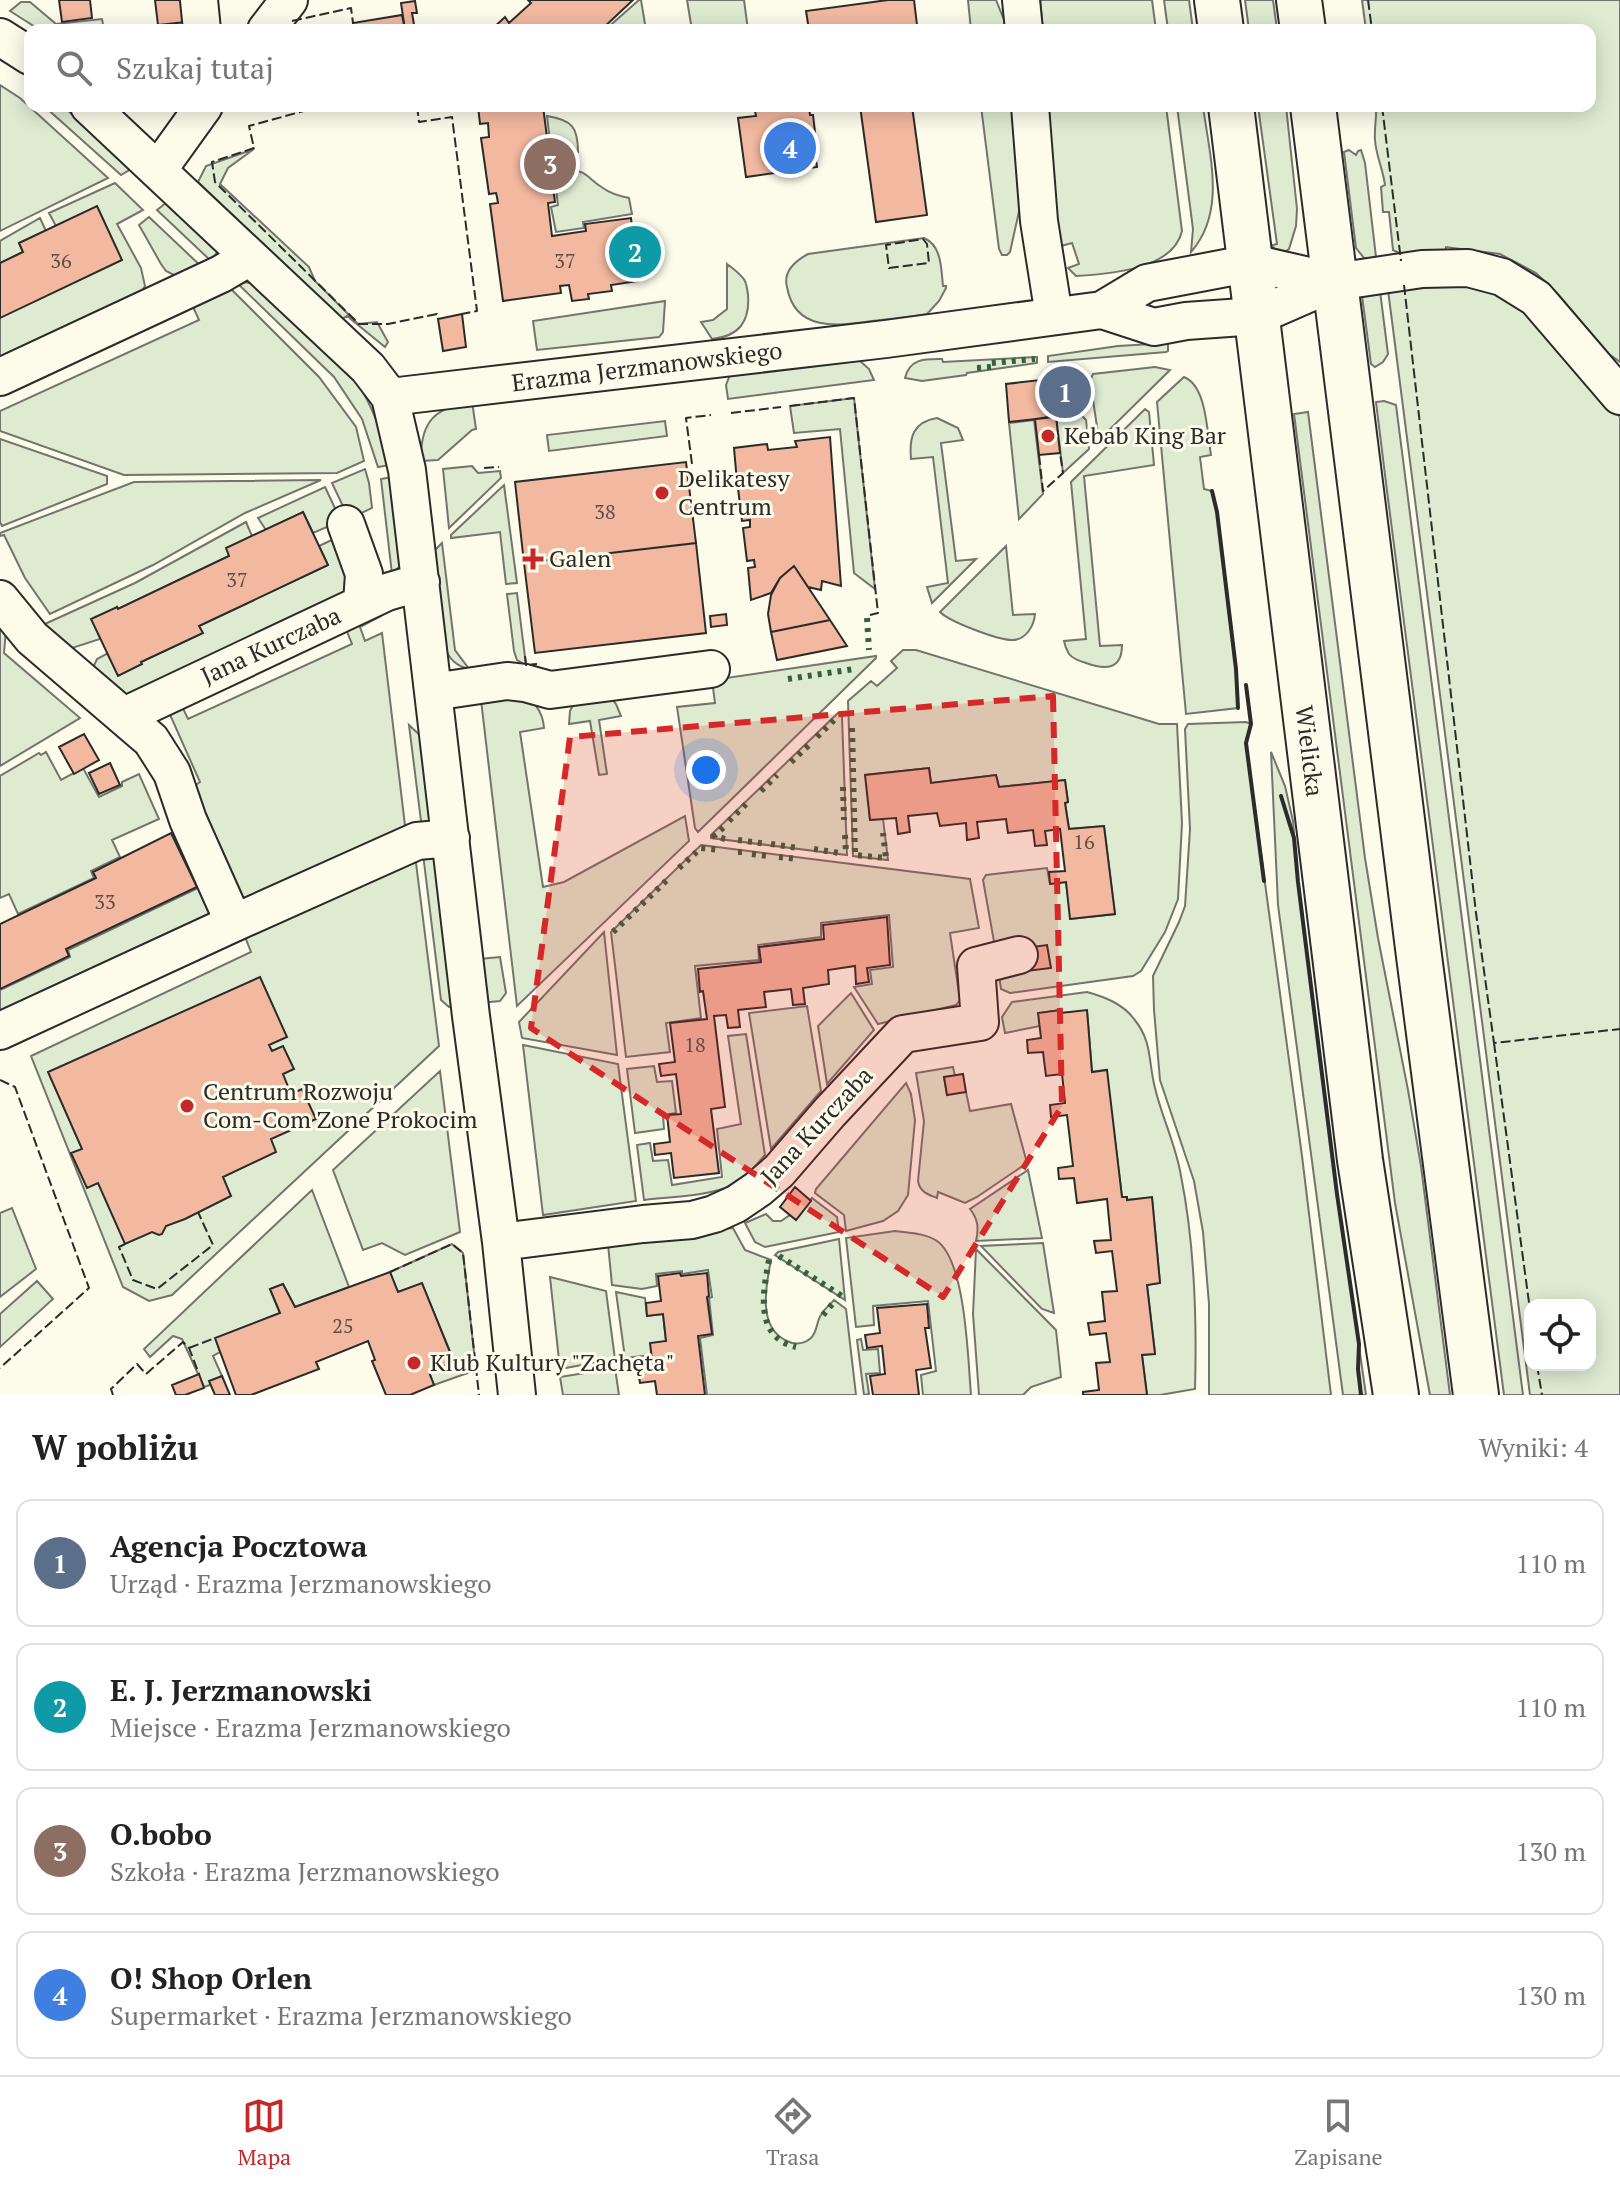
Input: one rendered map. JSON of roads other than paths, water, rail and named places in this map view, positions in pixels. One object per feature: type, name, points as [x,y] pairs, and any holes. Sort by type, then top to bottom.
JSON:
[{"type":"main road","points":[[1217,0],[1220,24]]},
{"type":"main road","points":[[1299,0],[1302,24]]},
{"type":"main road","name":"Wielicka","points":[[1232,112],[1360,1160],[1396,1395]]},
{"type":"main road","points":[[1314,112],[1476,1395]]},
{"type":"street","points":[[199,0],[201,24]]},
{"type":"street","points":[[271,24],[289,0]]},
{"type":"street","points":[[1021,0],[1023,24]]},
{"type":"street","points":[[0,37],[24,52]]},
{"type":"street","points":[[95,112],[368,368],[390,397],[407,470],[517,1395]]},
{"type":"street","points":[[158,170],[200,112]]},
{"type":"street","points":[[1030,112],[1039,221],[1054,316]]},
{"type":"street","points":[[0,377],[221,274],[250,257]]},
{"type":"street","name":"Erazma Jerzmanowskiego","points":[[390,397],[1102,310],[1147,283],[1252,263],[1335,282]]},
{"type":"street","points":[[1335,282],[1422,269],[1468,268],[1502,277],[1536,298],[1620,396]]},
{"type":"street","name":"Erazma Jerzmanowskiego","points":[[1102,310],[1154,327],[1186,321],[1257,316],[1335,282]]},
{"type":"street","points":[[346,524],[364,574],[362,603]]},
{"type":"street","name":"Jana Kurczaba","points":[[124,716],[362,603],[421,582]]},
{"type":"street","points":[[0,599],[32,638],[151,740],[172,773],[188,820],[234,923]]},
{"type":"street","points":[[433,692],[507,681],[550,690],[711,669]]},
{"type":"street","points":[[0,1031],[417,841],[451,838]]},
{"type":"street","name":"Jana Kurczaba","points":[[501,1242],[692,1220],[736,1204],[779,1171],[903,1034],[980,1022],[976,966],[1019,955]]},
{"type":"place","name":"O! Shop Orlen","points":[[790,148]]},
{"type":"place","name":"O.bobo","points":[[550,164]]},
{"type":"place","name":"E. J. Jerzmanowski","points":[[635,252]]},
{"type":"place","name":"Agencja Pocztowa","points":[[1065,392]]},
{"type":"place","name":"Kebab King Bar","points":[[1048,436]]},
{"type":"place","name":"Delikatesy Centrum","points":[[662,493]]},
{"type":"place","name":"Galen","points":[[533,559]]},
{"type":"place","name":"Centrum Rozwoju Com-Com Zone Prokocim","points":[[187,1106]]},
{"type":"place","name":"Klub Kultury \"Zachęta\"","points":[[414,1363]]}]
